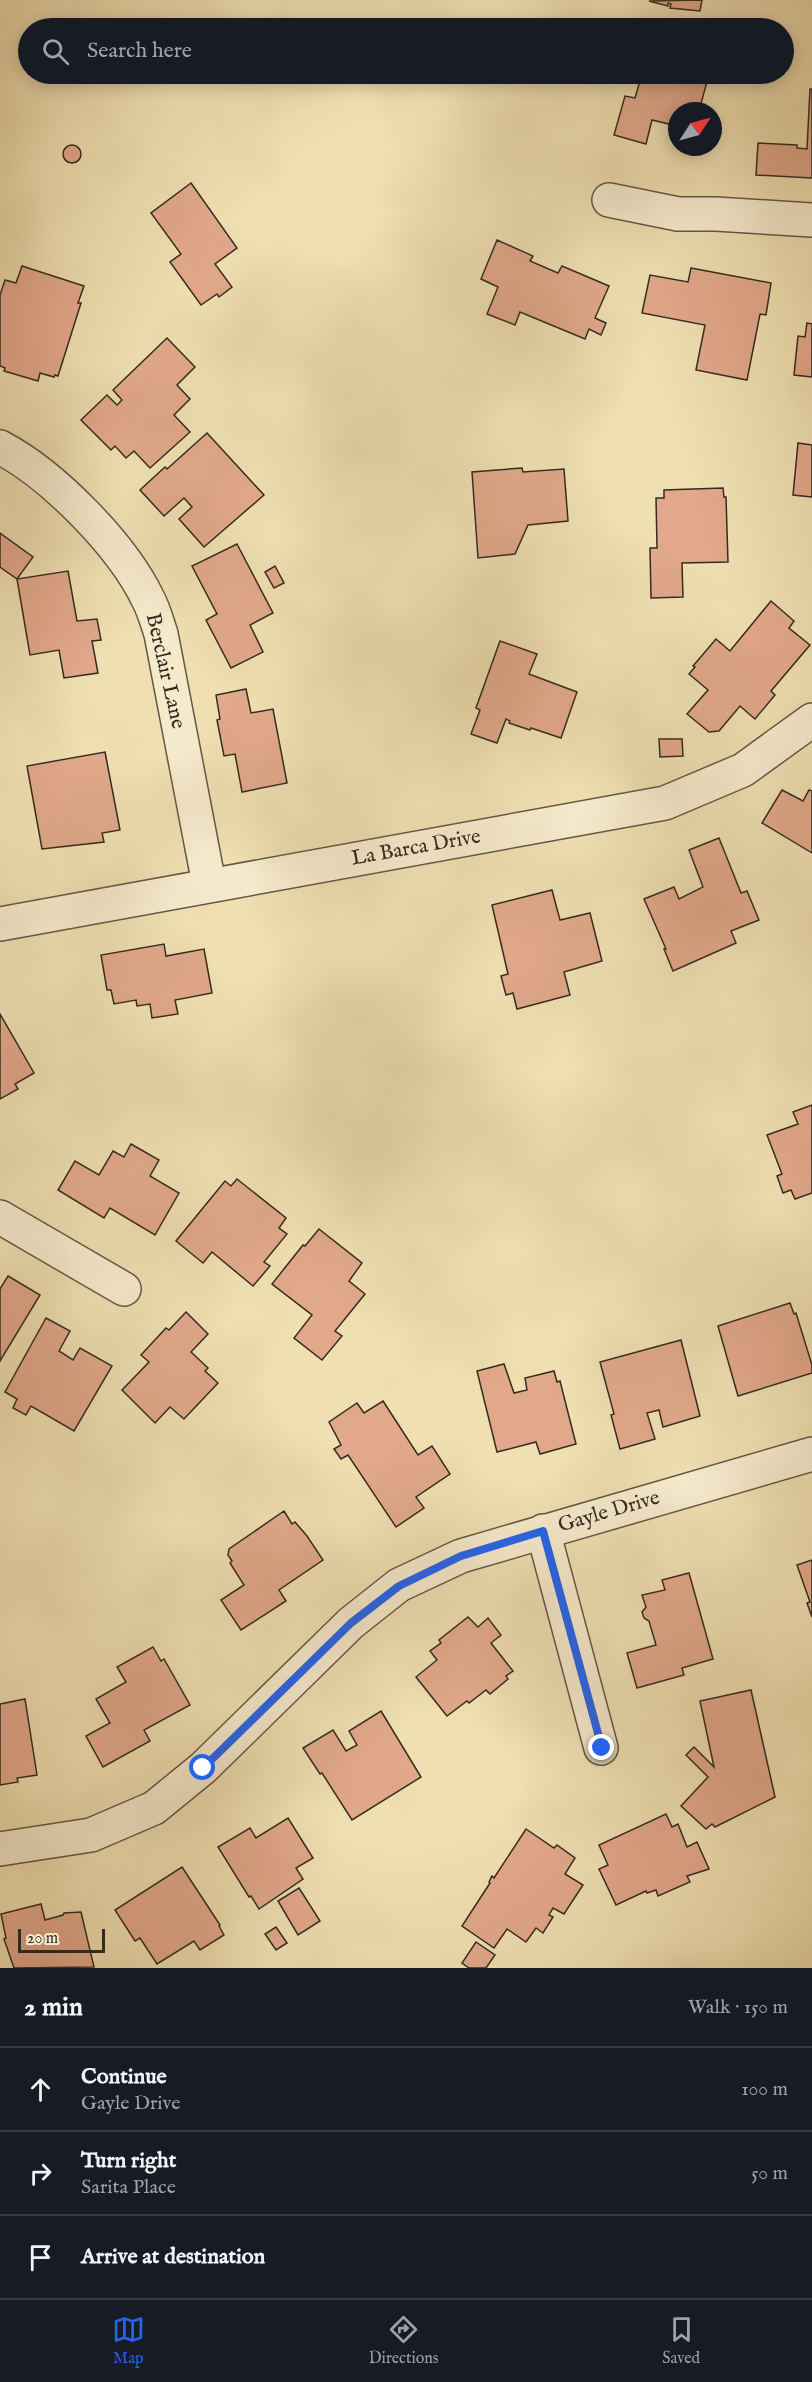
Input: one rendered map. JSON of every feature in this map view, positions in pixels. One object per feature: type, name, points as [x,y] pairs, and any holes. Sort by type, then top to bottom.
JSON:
[{"type":"street","points":[[609,200],[678,214],[812,220]]},
{"type":"street","name":"Berclair Lane","points":[[0,447],[15,455],[68,496],[122,557],[148,599],[161,634],[208,885]]},
{"type":"street","name":"La Barca Drive","points":[[0,924],[665,803],[743,770],[812,720]]},
{"type":"street","points":[[0,1217],[124,1289]]},
{"type":"street","name":"Gayle Drive","points":[[0,1849],[91,1835],[154,1808],[203,1768],[351,1623],[399,1586],[461,1556],[812,1455]]},
{"type":"street","points":[[543,1531],[602,1748]]},
{"type":"building","points":[[702,0],[700,11],[670,8],[671,4],[668,3],[668,6],[649,1]]},
{"type":"building","points":[[639,84],[706,84],[701,102],[668,102],[668,124],[652,120],[646,144],[614,135],[625,96],[635,98]]},
{"type":"building","points":[[810,89],[812,89],[812,178],[756,175],[758,143],[797,145],[797,148],[807,149]]},
{"type":"building","points":[[68,145],[76,145],[81,150],[79,161],[68,163],[63,158],[63,150]]},
{"type":"building","points":[[191,183],[237,248],[215,264],[232,287],[219,297],[217,294],[201,305],[170,262],[181,254],[151,213]]},
{"type":"building","points":[[497,240],[533,256],[530,261],[558,273],[562,266],[609,286],[595,318],[606,323],[601,335],[589,329],[585,339],[520,312],[515,325],[487,314],[498,287],[481,279]]},
{"type":"building","points":[[22,266],[84,286],[78,303],[81,303],[58,376],[40,373],[38,381],[4,371],[5,368],[0,366],[0,295],[5,280],[16,283]]},
{"type":"building","points":[[691,268],[771,283],[766,315],[760,314],[747,380],[696,370],[705,325],[642,313],[650,275],[688,282]]},
{"type":"building","points":[[807,323],[812,324],[812,377],[794,375],[798,336],[805,337]]},
{"type":"building","points":[[167,338],[195,367],[177,385],[190,399],[174,415],[190,432],[150,468],[134,451],[126,458],[115,446],[111,450],[81,420],[107,395],[117,405],[122,400],[113,390]]},
{"type":"building","points":[[207,433],[264,495],[204,547],[179,519],[192,507],[184,498],[164,516],[140,490]]},
{"type":"building","points":[[798,443],[812,445],[812,497],[793,495]]},
{"type":"building","points":[[522,468],[523,472],[564,469],[568,521],[528,525],[515,554],[478,558],[472,472]]},
{"type":"building","points":[[723,488],[724,497],[726,497],[728,562],[682,563],[683,597],[651,598],[650,548],[657,548],[656,498],[664,498],[664,490]]},
{"type":"building","points":[[0,533],[33,557],[17,579],[0,567]]},
{"type":"building","points":[[237,544],[273,613],[250,625],[263,652],[231,668],[206,620],[217,614],[192,566]]},
{"type":"building","points":[[275,566],[284,583],[274,588],[265,572]]},
{"type":"building","points":[[68,571],[77,621],[97,619],[101,640],[92,641],[98,673],[64,678],[59,650],[30,655],[17,579]]},
{"type":"building","points":[[771,601],[794,621],[789,628],[810,645],[771,691],[775,695],[755,719],[740,706],[719,731],[709,732],[687,714],[708,690],[689,674],[716,639],[730,651]]},
{"type":"building","points":[[500,641],[537,654],[529,674],[577,692],[561,738],[509,723],[510,721],[506,719],[497,743],[471,734],[480,710],[476,708]]},
{"type":"building","points":[[246,689],[251,713],[273,709],[287,783],[242,792],[235,754],[224,756],[217,720],[220,719],[216,695]]},
{"type":"building","points":[[659,739],[682,739],[683,756],[660,757]]},
{"type":"building","points":[[105,752],[120,830],[102,833],[104,842],[42,849],[27,766]]},
{"type":"building","points":[[782,790],[803,801],[809,790],[812,791],[812,853],[762,823]]},
{"type":"building","points":[[719,838],[741,893],[747,891],[759,920],[731,931],[736,943],[673,971],[644,899],[674,887],[679,899],[703,887],[689,850]]},
{"type":"building","points":[[552,890],[560,920],[590,913],[602,961],[564,972],[570,995],[517,1009],[513,993],[506,995],[501,976],[508,974],[492,905]]},
{"type":"building","points":[[164,944],[166,956],[204,949],[212,993],[175,1000],[178,1014],[152,1018],[150,1004],[137,1006],[136,1000],[114,1004],[111,990],[107,990],[101,955]]},
{"type":"building","points":[[0,1014],[34,1073],[15,1084],[18,1089],[0,1099]]},
{"type":"building","points":[[812,1105],[812,1193],[795,1199],[791,1190],[783,1193],[777,1176],[782,1174],[767,1135],[798,1124],[793,1112]]},
{"type":"building","points":[[131,1144],[159,1160],[150,1176],[179,1193],[155,1235],[110,1208],[104,1218],[58,1190],[75,1161],[99,1175],[113,1151],[124,1157]]},
{"type":"building","points":[[237,1179],[286,1218],[279,1228],[287,1234],[264,1262],[270,1266],[253,1286],[212,1252],[203,1263],[176,1241],[225,1181],[231,1186]]},
{"type":"building","points":[[319,1229],[362,1263],[349,1281],[365,1294],[335,1331],[342,1336],[322,1360],[294,1338],[312,1315],[272,1284]]},
{"type":"building","points":[[8,1276],[40,1295],[0,1361],[0,1289]]},
{"type":"building","points":[[790,1303],[794,1314],[796,1313],[812,1365],[812,1373],[738,1396],[718,1326]]},
{"type":"building","points":[[186,1312],[208,1334],[191,1352],[208,1368],[205,1371],[218,1383],[184,1419],[170,1407],[155,1423],[122,1390],[149,1362],[141,1355],[166,1328],[169,1330]]},
{"type":"building","points":[[46,1318],[70,1331],[59,1351],[73,1360],[80,1348],[112,1366],[74,1431],[31,1406],[26,1415],[13,1408],[17,1399],[5,1392]]},
{"type":"building","points":[[681,1340],[700,1416],[663,1427],[659,1410],[647,1413],[655,1439],[620,1449],[611,1415],[614,1414],[600,1362]]},
{"type":"building","points":[[504,1364],[514,1393],[527,1390],[525,1378],[554,1371],[557,1382],[560,1381],[576,1444],[540,1454],[536,1442],[497,1452],[477,1371]]},
{"type":"building","points":[[383,1401],[418,1455],[432,1446],[450,1474],[416,1497],[424,1508],[396,1527],[348,1455],[341,1459],[334,1449],[341,1445],[329,1422],[357,1403],[364,1413]]},
{"type":"building","points":[[284,1511],[292,1524],[295,1522],[307,1536],[323,1560],[279,1590],[286,1601],[241,1630],[221,1600],[244,1585],[230,1563],[232,1561],[228,1555],[229,1549]]},
{"type":"building","points":[[812,1560],[812,1617],[807,1603],[810,1602],[797,1565]]},
{"type":"building","points":[[689,1573],[713,1659],[682,1668],[684,1675],[637,1688],[627,1653],[656,1645],[649,1621],[644,1618],[642,1612],[646,1607],[642,1595],[665,1590],[662,1580]]},
{"type":"building","points":[[468,1617],[478,1627],[488,1618],[501,1635],[491,1643],[513,1671],[506,1676],[508,1679],[490,1694],[486,1690],[447,1716],[416,1677],[437,1660],[430,1651],[441,1643],[439,1640]]},
{"type":"building","points":[[153,1647],[161,1661],[164,1659],[190,1705],[144,1730],[150,1741],[103,1767],[86,1736],[110,1723],[96,1699],[126,1682],[117,1667]]},
{"type":"building","points":[[751,1690],[775,1797],[715,1827],[712,1824],[706,1829],[681,1806],[708,1777],[686,1755],[694,1747],[714,1767],[700,1701]]},
{"type":"building","points":[[25,1699],[37,1775],[17,1778],[18,1782],[0,1785],[0,1704]]},
{"type":"building","points":[[381,1711],[421,1777],[352,1820],[303,1748],[333,1730],[346,1751],[357,1745],[349,1731]]},
{"type":"building","points":[[666,1814],[672,1827],[678,1824],[687,1847],[697,1842],[709,1869],[687,1876],[690,1882],[658,1896],[656,1890],[647,1893],[646,1891],[616,1905],[599,1869],[608,1865],[599,1845]]},
{"type":"building","points":[[288,1818],[313,1858],[296,1868],[303,1879],[259,1909],[218,1847],[250,1828],[256,1838]]},
{"type":"building","points":[[526,1829],[554,1848],[557,1845],[575,1858],[565,1874],[583,1885],[564,1914],[553,1908],[549,1915],[553,1917],[543,1933],[536,1928],[526,1942],[507,1929],[494,1948],[462,1926],[490,1883],[492,1876],[494,1878]]},
{"type":"building","points":[[182,1867],[220,1925],[224,1935],[200,1950],[194,1941],[157,1964],[140,1938],[135,1941],[115,1910]]},
{"type":"building","points":[[299,1888],[320,1921],[298,1935],[278,1901]]},
{"type":"building","points":[[41,1904],[45,1920],[64,1913],[81,1912],[94,1967],[14,1968],[4,1939],[6,1938],[1,1914]]},
{"type":"building","points":[[276,1927],[287,1943],[276,1950],[265,1934]]},
{"type":"building","points":[[476,1942],[495,1955],[486,1968],[469,1968],[462,1963]]},
{"type":"route","points":[[203,1768],[351,1623],[399,1586],[461,1556],[543,1531],[602,1748]]}]
